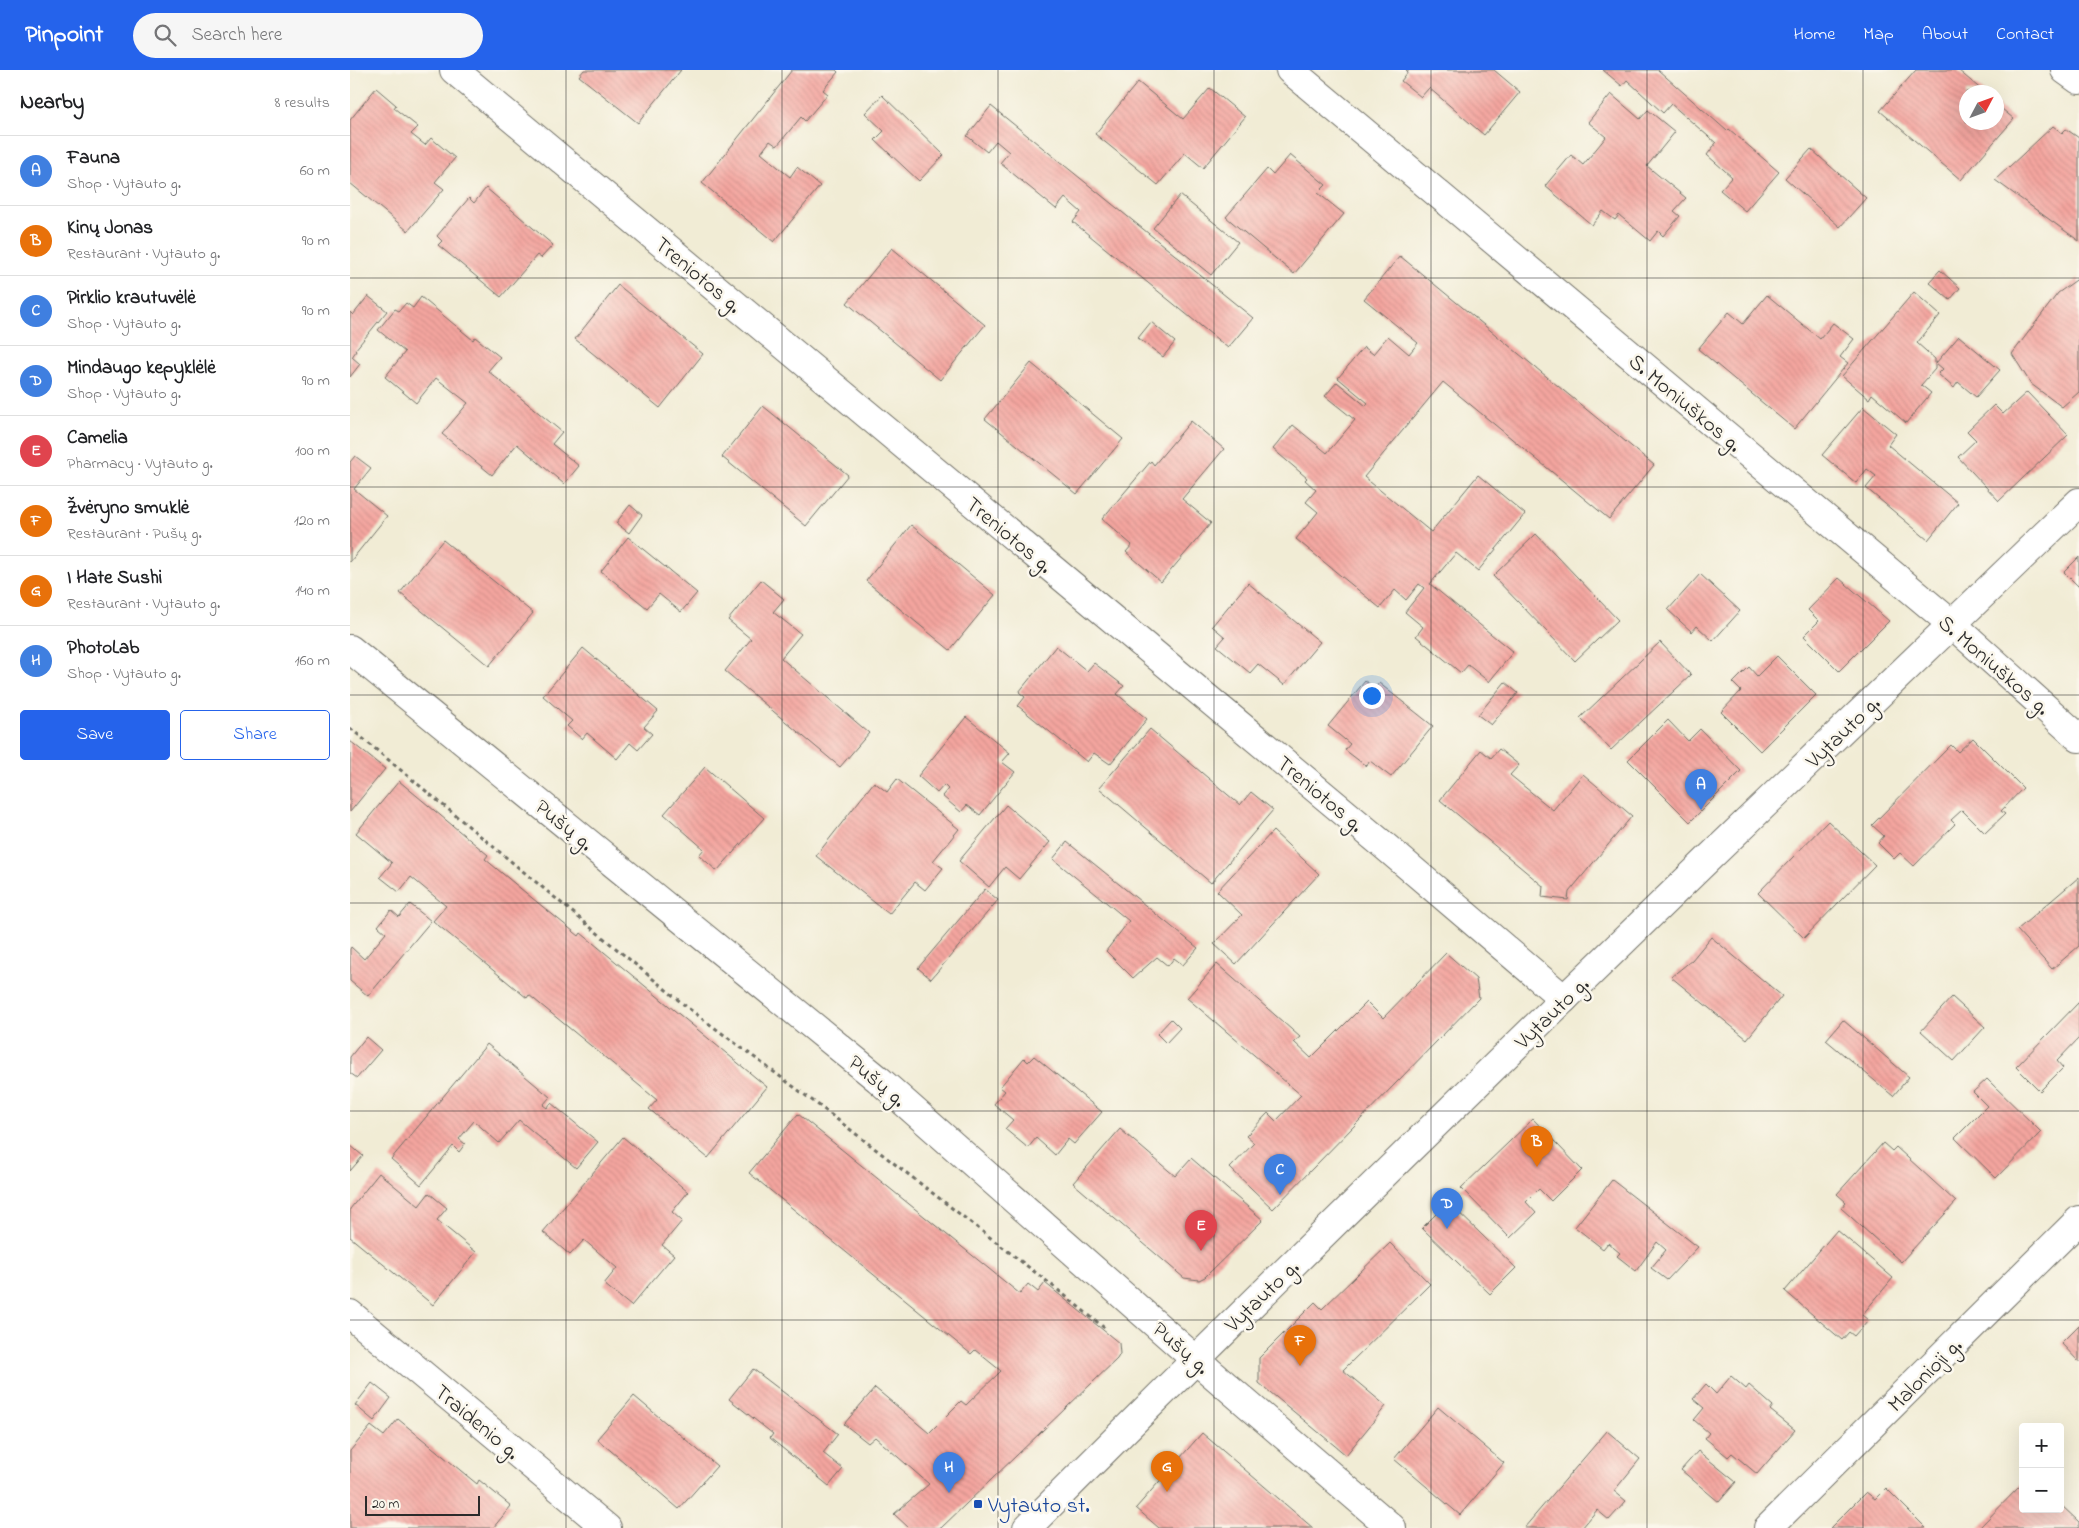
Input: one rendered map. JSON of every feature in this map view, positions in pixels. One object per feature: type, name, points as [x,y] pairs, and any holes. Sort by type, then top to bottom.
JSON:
[{"type":"street","name":"Treniotos g.","points":[[454,70],[1387,848],[1564,999]]},
{"type":"street","name":"S. Moniuškos g.","points":[[1290,70],[1953,626],[2079,738]]},
{"type":"street","points":[[2065,70],[2079,80]]},
{"type":"street","name":"Vytauto g.","points":[[1027,1528],[1196,1359],[1564,999],[1953,626],[2079,502]]},
{"type":"street","name":"Pušų g.","points":[[350,649],[878,1079],[1196,1359],[1392,1528]]},
{"type":"street","name":"Malonioji g.","points":[[1768,1528],[2079,1220]]},
{"type":"street","name":"Traidenio g.","points":[[350,1314],[606,1528]]},
{"type":"path","points":[[350,728],[688,1008],[821,1107],[1053,1286],[1112,1334]]},
{"type":"building","points":[[584,70],[681,70],[638,123],[579,76]]},
{"type":"building","points":[[792,70],[836,70],[838,72],[823,90],[828,94],[805,121],[801,117],[777,146],[770,141],[761,153],[790,177],[797,167],[820,186],[774,242],[702,183]]},
{"type":"building","points":[[1406,70],[1494,70],[1520,92],[1484,135],[1429,88],[1421,97],[1401,81],[1408,72]]},
{"type":"building","points":[[1603,70],[1658,70],[1727,131],[1729,129],[1779,172],[1745,211],[1720,190],[1732,177],[1707,155],[1716,143],[1671,104],[1663,113],[1627,80],[1622,86]]},
{"type":"building","points":[[1916,70],[1958,70],[1976,85],[1959,85],[1959,130],[2004,130],[2004,111],[2014,119],[1961,180],[1880,111]]},
{"type":"building","points":[[1138,82],[1183,119],[1210,88],[1245,117],[1203,168],[1185,153],[1158,185],[1095,134]]},
{"type":"building","points":[[376,88],[396,105],[394,108],[418,127],[411,134],[425,145],[431,138],[455,158],[435,182],[444,189],[408,231],[350,183],[350,120]]},
{"type":"building","points":[[1611,94],[1640,119],[1648,110],[1675,132],[1647,166],[1686,198],[1674,211],[1680,216],[1663,236],[1658,231],[1650,241],[1619,215],[1615,220],[1603,211],[1592,225],[1545,186],[1571,155],[1583,165],[1606,137],[1588,122]]},
{"type":"building","points":[[882,95],[944,155],[919,181],[875,140],[884,131],[865,113]]},
{"type":"building","points":[[991,106],[1253,318],[1228,348],[1073,222],[1081,212],[1065,198],[1056,209],[1000,163],[1009,152],[996,141],[987,152],[967,136]]},
{"type":"building","points":[[2053,126],[2062,133],[2066,129],[2079,138],[2079,241],[1995,180]]},
{"type":"building","points":[[1811,149],[1866,198],[1840,227],[1785,178]]},
{"type":"building","points":[[1290,155],[1326,185],[1318,193],[1344,214],[1294,274],[1226,217],[1267,169],[1273,175]]},
{"type":"building","points":[[486,188],[553,245],[541,258],[537,255],[501,297],[438,245],[442,241],[437,236],[469,198],[474,203]]},
{"type":"building","points":[[1180,195],[1238,242],[1211,275],[1153,228]]},
{"type":"building","points":[[892,248],[985,325],[940,380],[847,303]]},
{"type":"building","points":[[1400,256],[1654,465],[1609,519],[1443,382],[1364,477],[1431,532],[1478,475],[1525,514],[1478,571],[1456,553],[1430,584],[1513,652],[1489,682],[1468,665],[1461,673],[1416,636],[1423,627],[1405,612],[1424,588],[1419,584],[1406,600],[1395,590],[1380,608],[1296,539],[1318,512],[1306,502],[1316,490],[1305,480],[1307,478],[1273,449],[1293,425],[1327,453],[1355,420],[1325,396],[1337,382],[1366,406],[1368,403],[1338,378],[1364,347],[1373,354],[1388,336],[1409,354],[1418,343],[1364,299]]},
{"type":"building","points":[[1940,270],[1960,288],[1950,300],[1929,282]]},
{"type":"building","points":[[2079,278],[2079,392],[2062,407],[2031,384],[2012,354],[2058,293]]},
{"type":"building","points":[[618,285],[703,354],[660,408],[575,339]]},
{"type":"building","points":[[1914,292],[1940,315],[1917,343],[1935,359],[1935,369],[1921,385],[1931,393],[1906,423],[1872,394],[1869,399],[1842,376]]},
{"type":"building","points":[[1767,295],[1820,339],[1833,323],[1854,339],[1840,357],[1848,363],[1794,429],[1698,349],[1729,312],[1743,324]]},
{"type":"building","points":[[368,296],[387,311],[355,350],[352,357],[360,364],[350,377],[350,312],[353,315]]},
{"type":"building","points":[[421,297],[473,340],[475,337],[500,357],[488,371],[562,432],[552,444],[579,466],[564,484],[517,444],[492,475],[442,434],[468,403],[436,378],[416,403],[385,377],[405,352],[378,330],[395,309],[399,311],[406,303],[413,308]]},
{"type":"building","points":[[1151,322],[1175,342],[1163,357],[1138,338]]},
{"type":"building","points":[[1959,336],[2000,370],[1976,397],[1958,382],[1954,388],[1938,374],[1943,369],[1936,363]]},
{"type":"building","points":[[1031,363],[1123,439],[1077,494],[985,419]]},
{"type":"building","points":[[2027,392],[2068,435],[1999,501],[1958,457],[1976,440],[1967,431],[1994,405],[2003,414]]},
{"type":"building","points":[[763,406],[848,475],[806,526],[722,457]]},
{"type":"building","points":[[1863,407],[1896,434],[1888,445],[1958,503],[1928,540],[1866,488],[1876,476],[1867,469],[1856,483],[1822,455]]},
{"type":"building","points":[[1191,421],[1224,449],[1182,499],[1211,523],[1161,582],[1126,552],[1132,545],[1102,519],[1151,461],[1154,465]]},
{"type":"building","points":[[355,456],[371,468],[354,489],[387,516],[350,562],[350,462]]},
{"type":"building","points":[[630,505],[642,515],[629,533],[616,523]]},
{"type":"building","points":[[911,525],[995,595],[950,650],[866,581]]},
{"type":"building","points":[[1536,534],[1618,620],[1575,661],[1493,576]]},
{"type":"building","points":[[628,537],[697,593],[681,612],[659,594],[647,608],[601,571]]},
{"type":"building","points":[[443,540],[533,613],[489,666],[400,593]]},
{"type":"building","points":[[2079,557],[2079,587],[2064,572]]},
{"type":"building","points":[[1700,574],[1740,611],[1713,641],[1697,626],[1692,632],[1668,610]]},
{"type":"building","points":[[1839,578],[1889,621],[1839,671],[1804,636],[1819,621],[1808,610]]},
{"type":"building","points":[[761,580],[784,599],[773,612],[801,634],[781,658],[869,733],[840,767],[725,671],[751,639],[728,620]]},
{"type":"building","points":[[1248,583],[1320,642],[1284,685],[1258,664],[1250,673],[1217,646],[1225,637],[1212,626]]},
{"type":"building","points":[[1660,642],[1691,675],[1611,750],[1580,718]]},
{"type":"building","points":[[1056,646],[1087,671],[1094,663],[1124,686],[1117,694],[1147,719],[1110,764],[1094,753],[1087,762],[1018,706],[1025,697],[1019,692]]},
{"type":"building","points":[[583,648],[658,711],[644,727],[652,734],[638,750],[630,743],[617,759],[587,733],[582,739],[567,726],[572,721],[543,696]]},
{"type":"building","points":[[1777,656],[1816,695],[1760,751],[1721,712],[1741,691],[1733,683],[1749,667],[1757,676]]},
{"type":"building","points":[[1365,681],[1375,688],[1379,683],[1433,726],[1391,777],[1370,761],[1366,766],[1345,750],[1350,744],[1328,726]]},
{"type":"building","points":[[1505,682],[1518,693],[1491,725],[1478,715]]},
{"type":"building","points":[[966,717],[1010,753],[1002,762],[1015,772],[980,815],[967,805],[961,812],[942,796],[948,789],[944,785],[937,793],[918,776]]},
{"type":"building","points":[[1668,720],[1688,741],[1700,729],[1741,771],[1690,822],[1628,760]]},
{"type":"building","points":[[1150,729],[1240,805],[1251,792],[1273,810],[1211,883],[1099,788]]},
{"type":"building","points":[[1973,738],[2023,788],[2001,811],[2005,814],[1985,833],[1962,810],[1951,820],[1955,824],[1914,866],[1900,853],[1894,859],[1878,843],[1884,836],[1872,825],[1951,745],[1958,752]]},
{"type":"building","points":[[350,741],[385,769],[350,812]]},
{"type":"building","points":[[1499,749],[1519,765],[1510,775],[1553,810],[1583,774],[1632,816],[1569,892],[1568,900],[1542,897],[1543,886],[1440,800],[1481,750],[1491,758]]},
{"type":"building","points":[[705,767],[764,818],[717,871],[699,855],[704,849],[664,814]]},
{"type":"building","points":[[897,779],[959,829],[933,861],[943,868],[925,890],[915,882],[889,914],[816,856],[874,782],[887,792]]},
{"type":"building","points":[[399,781],[488,855],[485,859],[579,936],[581,933],[767,1087],[708,1158],[649,1109],[657,1100],[529,995],[527,998],[433,921],[446,906],[411,877],[399,892],[380,877],[392,863],[356,833]]},
{"type":"building","points":[[1006,805],[1050,842],[1019,879],[1005,867],[989,887],[959,861]]},
{"type":"building","points":[[1828,821],[1875,865],[1804,938],[1758,893]]},
{"type":"building","points":[[1273,831],[1319,874],[1236,964],[1214,944],[1242,915],[1217,891]]},
{"type":"building","points":[[1067,842],[1198,948],[1183,965],[1174,958],[1168,966],[1157,957],[1133,978],[1106,951],[1129,921],[1053,859]]},
{"type":"building","points":[[2079,877],[2079,946],[2052,969],[2017,930]]},
{"type":"building","points":[[985,889],[998,900],[931,979],[918,968]]},
{"type":"building","points":[[410,904],[431,921],[368,996],[350,981],[350,949],[351,947],[364,959],[386,933],[378,926],[391,910],[399,917]]},
{"type":"building","points":[[1711,937],[1782,996],[1747,1039],[1671,977],[1692,960]]},
{"type":"building","points":[[1446,953],[1476,979],[1479,998],[1273,1209],[1230,1168],[1254,1143],[1246,1136],[1268,1113],[1276,1121],[1301,1095],[1187,998],[1217,964],[1300,1037],[1294,1042],[1311,1058],[1367,1002],[1383,1018]]},
{"type":"building","points":[[1952,997],[1985,1027],[1954,1061],[1921,1031]]},
{"type":"building","points":[[2079,1002],[2079,1038],[2057,1061],[2063,1068],[2040,1091],[2016,1067]]},
{"type":"building","points":[[1171,1019],[1180,1028],[1166,1043],[1157,1034]]},
{"type":"building","points":[[1843,1020],[1909,1077],[1893,1096],[1826,1040]]},
{"type":"building","points":[[366,1037],[381,1050],[357,1078],[350,1073],[350,1057]]},
{"type":"building","points":[[487,1044],[550,1097],[543,1105],[547,1108],[551,1103],[598,1142],[576,1168],[519,1120],[499,1143],[474,1121],[459,1139],[465,1144],[459,1152],[453,1146],[421,1185],[391,1159]]},
{"type":"building","points":[[1034,1056],[1102,1112],[1074,1144],[1068,1139],[1055,1155],[1036,1138],[1028,1148],[1005,1129],[1013,1120],[994,1104],[1005,1091],[1000,1087],[1024,1058],[1028,1062]]},
{"type":"building","points":[[1987,1079],[2041,1132],[1996,1178],[1955,1138],[1987,1106],[1973,1092]]},
{"type":"building","points":[[798,1114],[1020,1294],[1028,1284],[1038,1292],[1045,1283],[1119,1343],[1120,1354],[1117,1359],[941,1528],[909,1528],[894,1514],[929,1484],[875,1437],[868,1443],[844,1424],[875,1388],[929,1433],[961,1401],[966,1405],[1001,1371],[975,1350],[971,1354],[749,1173]]},
{"type":"building","points":[[1533,1119],[1582,1170],[1551,1201],[1539,1189],[1526,1202],[1536,1213],[1510,1238],[1461,1188]]},
{"type":"building","points":[[1120,1129],[1175,1176],[1191,1158],[1263,1220],[1205,1277],[1199,1280],[1184,1278],[1073,1183]]},
{"type":"building","points":[[623,1137],[688,1192],[672,1212],[682,1221],[662,1245],[674,1255],[631,1306],[604,1284],[617,1268],[584,1240],[570,1255],[543,1232]]},
{"type":"building","points":[[1883,1143],[1892,1151],[1896,1147],[1956,1202],[1901,1262],[1841,1208],[1846,1202],[1837,1194]]},
{"type":"building","points":[[350,1145],[363,1156],[350,1171]]},
{"type":"building","points":[[379,1173],[419,1206],[429,1193],[447,1208],[437,1220],[476,1252],[433,1305],[350,1237],[350,1209]]},
{"type":"building","points":[[1612,1180],[1698,1247],[1667,1280],[1651,1268],[1666,1250],[1657,1242],[1636,1271],[1617,1256],[1620,1253],[1608,1243],[1603,1249],[1575,1227]]},
{"type":"building","points":[[1448,1202],[1516,1268],[1490,1294],[1422,1228]]},
{"type":"building","points":[[1837,1230],[1893,1278],[1862,1315],[1868,1320],[1854,1336],[1849,1332],[1842,1340],[1785,1291]]},
{"type":"building","points":[[1390,1243],[1430,1284],[1343,1370],[1386,1406],[1346,1455],[1259,1383],[1259,1358],[1315,1302],[1322,1309]]},
{"type":"building","points":[[2079,1325],[2079,1362],[2061,1343]]},
{"type":"building","points":[[753,1369],[838,1434],[823,1453],[843,1469],[829,1486],[770,1438],[773,1434],[729,1399]]},
{"type":"building","points":[[1731,1376],[1746,1389],[1749,1385],[1773,1406],[1770,1410],[1795,1430],[1757,1474],[1732,1453],[1728,1457],[1705,1438],[1709,1433],[1694,1420],[1704,1408],[1693,1399],[1706,1384],[1716,1394]]},
{"type":"building","points":[[372,1383],[391,1398],[374,1421],[355,1405]]},
{"type":"building","points":[[634,1396],[717,1466],[679,1509],[597,1439]]},
{"type":"building","points":[[1438,1407],[1504,1463],[1460,1515],[1394,1459]]},
{"type":"building","points":[[398,1419],[477,1484],[479,1480],[511,1506],[493,1528],[350,1528],[350,1451],[371,1426],[384,1436]]},
{"type":"building","points":[[1607,1431],[1640,1459],[1614,1491],[1626,1501],[1609,1520],[1597,1510],[1582,1528],[1524,1528]]},
{"type":"building","points":[[1202,1433],[1313,1528],[1159,1528],[1136,1508]]},
{"type":"building","points":[[1698,1451],[1736,1482],[1719,1502],[1681,1470]]},
{"type":"building","points":[[2019,1487],[2019,1513],[2064,1513],[2064,1508],[2079,1522],[2079,1528],[1979,1528]]},
{"type":"building","points":[[1886,1488],[1926,1528],[1830,1528],[1866,1492],[1875,1499]]},
{"type":"place","name":"Fauna","points":[[1701,810]]},
{"type":"place","name":"Kinų Jonas","points":[[1537,1167]]},
{"type":"place","name":"Pirklio krautuvėlė","points":[[1280,1195]]},
{"type":"place","name":"Mindaugo kepyklėlė","points":[[1447,1229]]},
{"type":"place","name":"Camelia","points":[[1201,1251]]},
{"type":"place","name":"Žvėryno smuklė","points":[[1300,1366]]},
{"type":"place","name":"I Hate Sushi","points":[[1167,1492]]},
{"type":"place","name":"PhotoLab","points":[[949,1493]]},
{"type":"place","name":"Vytauto st.","points":[[978,1504]]}]
